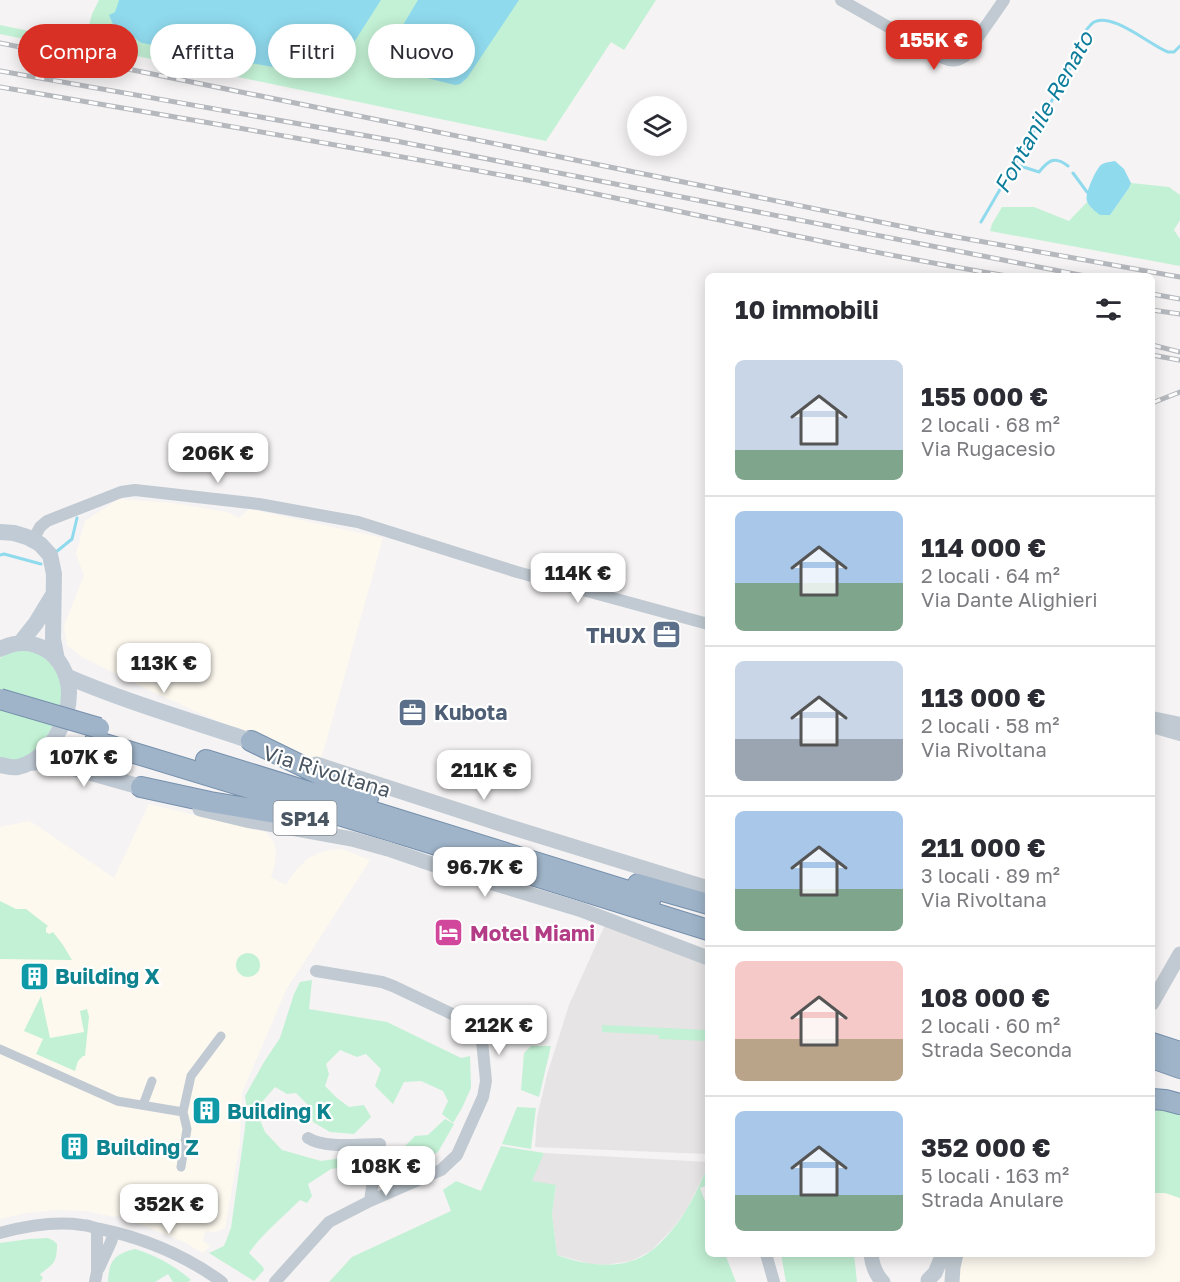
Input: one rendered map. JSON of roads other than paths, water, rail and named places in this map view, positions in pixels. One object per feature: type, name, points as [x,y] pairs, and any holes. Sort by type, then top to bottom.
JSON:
[{"type":"highway","name":"Via Rivoltana","points":[[0,699],[97,734],[468,855],[705,929]]},
{"type":"highway","name":"Via Rivoltana","points":[[0,713],[97,734],[254,774],[705,915]]},
{"type":"highway","name":"SP14","points":[[251,741],[376,802],[477,837],[548,865]]},
{"type":"highway","name":"SP14","points":[[141,787],[210,802],[345,825],[407,843],[468,855]]},
{"type":"highway","name":"SP14","points":[[590,878],[635,883],[705,903]]},
{"type":"highway","name":"SP14","points":[[559,883],[598,903],[705,941]]},
{"type":"highway","points":[[1155,1044],[1180,1052]]},
{"type":"highway","points":[[1155,1060],[1179,1074]]},
{"type":"highway","points":[[1155,1072],[1179,1074]]},
{"type":"highway","points":[[1155,1099],[1180,1104]]},
{"type":"main road","points":[[0,532],[14,533],[33,540],[45,549],[52,562],[53,639],[57,661]]},
{"type":"main road","points":[[21,642],[53,594]]},
{"type":"main road","points":[[0,779],[47,749],[62,724],[69,698],[66,676],[52,654],[43,648],[21,642],[1,648]]},
{"type":"main road","points":[[66,676],[142,706],[251,741]]},
{"type":"main road","points":[[0,765],[11,767],[42,762],[56,763],[141,787]]},
{"type":"street","points":[[841,0],[952,61],[965,56],[1004,0]]},
{"type":"street","points":[[33,540],[40,527],[47,521],[121,492],[135,490],[259,504],[358,522],[517,573],[705,623]]},
{"type":"street","points":[[1155,718],[1180,723]]},
{"type":"street","points":[[1155,728],[1180,735]]},
{"type":"street","points":[[251,741],[353,777],[705,887]]},
{"type":"street","points":[[141,787],[168,800],[214,812],[352,839],[388,849],[579,909],[705,957]]},
{"type":"street","points":[[1155,998],[1180,954]]},
{"type":"street","points":[[275,1282],[329,1222],[441,1170],[457,1155],[483,1096],[486,1081],[482,1041],[478,1030],[471,1023],[382,982],[316,971]]},
{"type":"street","points":[[1155,987],[1169,974]]},
{"type":"street","points":[[181,1167],[187,1130],[183,1112],[191,1076],[220,1036]]},
{"type":"street","points":[[0,1049],[117,1101],[183,1112]]},
{"type":"street","points":[[143,1105],[152,1081]]},
{"type":"street","points":[[308,1138],[315,1142],[329,1144],[380,1144],[370,1201]]},
{"type":"street","points":[[0,1233],[18,1228],[63,1224],[84,1225],[158,1246],[193,1263],[222,1282]]},
{"type":"street","points":[[96,1277],[97,1229]]},
{"type":"street","points":[[96,1277],[114,1232]]},
{"type":"street","points":[[767,1257],[774,1282]]},
{"type":"street","points":[[871,1257],[883,1282]]},
{"type":"street","points":[[932,1281],[942,1257]]},
{"type":"street","points":[[952,1282],[955,1257]]},
{"type":"water","points":[[119,0],[381,0],[356,39],[356,24],[268,24],[268,66],[256,64],[256,24],[150,24],[150,44],[138,40],[138,24],[113,24],[109,15],[115,12]]},
{"type":"water","points":[[418,0],[519,0],[475,66],[475,24],[404,24]]},
{"type":"water","points":[[427,78],[467,78],[455,85]]},
{"type":"water","points":[[1115,161],[1124,169],[1131,183],[1110,215],[1100,215],[1088,203],[1087,193],[1099,167],[1104,163]]},
{"type":"waterway","name":"Fontanile Renato","points":[[981,222],[1070,69],[1087,29],[1094,22],[1102,20],[1121,25],[1168,52],[1174,52],[1180,46]]},
{"type":"waterway","points":[[1014,164],[1039,172],[1045,165],[1055,160],[1068,166]]},
{"type":"waterway","points":[[1073,173],[1087,192]]},
{"type":"waterway","points":[[56,552],[72,539],[77,518]]},
{"type":"waterway","points":[[0,555],[4,554],[41,564]]},
{"type":"railway","points":[[0,43],[934,233],[1180,277]]},
{"type":"railway","points":[[0,71],[396,141],[1070,273]]},
{"type":"railway","points":[[0,87],[457,167],[990,273]]},
{"type":"railway","points":[[1155,295],[1180,299]]},
{"type":"railway","points":[[1155,310],[1180,314]]},
{"type":"railway","points":[[1155,346],[1180,352]]},
{"type":"railway","points":[[1155,356],[1179,360]]},
{"type":"railway","points":[[1155,402],[1180,392]]},
{"type":"place","name":"THUX","points":[[667,635]]},
{"type":"place","name":"Kubota","points":[[413,712]]},
{"type":"place","name":"Motel Miami","points":[[449,933]]},
{"type":"place","name":"Building X","points":[[34,976]]},
{"type":"place","name":"Building K","points":[[206,1111]]},
{"type":"place","name":"Building Z","points":[[75,1147]]}]
